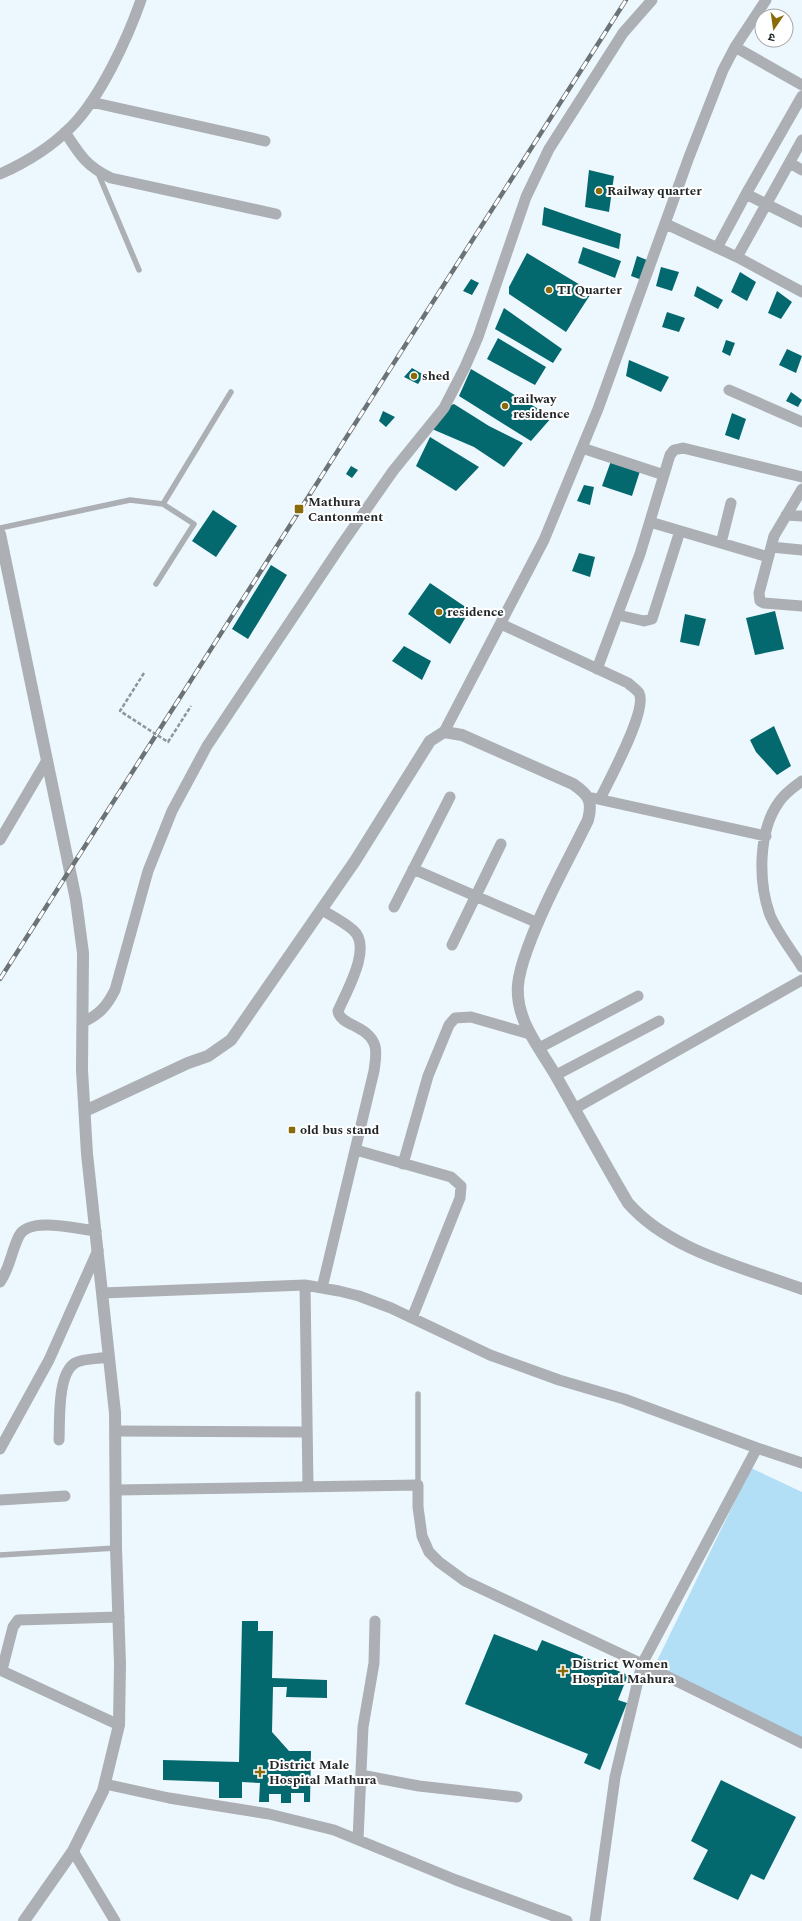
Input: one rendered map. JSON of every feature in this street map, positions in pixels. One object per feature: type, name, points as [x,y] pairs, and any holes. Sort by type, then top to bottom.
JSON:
[{"type":"street","points":[[0,174],[17,167],[52,143],[65,132],[91,102],[105,78],[141,0]]},
{"type":"street","points":[[83,1022],[97,1016],[109,1003],[115,990],[148,871],[172,811],[207,746],[342,544],[393,471],[444,408],[465,367],[478,337],[526,197],[549,149],[623,33],[652,0]]},
{"type":"street","points":[[85,1111],[188,1063],[208,1056],[231,1040],[355,861],[430,741],[444,732],[544,540],[598,409],[689,157],[723,70],[735,47],[766,0]]},
{"type":"street","points":[[735,47],[802,85]]},
{"type":"street","points":[[717,248],[802,96]]},
{"type":"street","points":[[91,102],[265,141]]},
{"type":"street","points":[[65,132],[84,161],[111,178],[276,214]]},
{"type":"street","points":[[737,257],[767,206],[802,140]]},
{"type":"street","points":[[790,163],[802,170]]},
{"type":"street","points":[[746,194],[767,206],[802,222]]},
{"type":"street","points":[[666,224],[737,257],[802,292]]},
{"type":"street","points":[[728,390],[802,422]]},
{"type":"street","points":[[582,448],[664,475]]},
{"type":"street","points":[[598,669],[650,522],[670,455],[674,450],[683,448],[802,477]]},
{"type":"street","points":[[802,489],[774,536],[759,593],[760,601],[770,604],[802,606]]},
{"type":"street","points":[[721,543],[731,503]]},
{"type":"street","points":[[786,516],[802,516]]},
{"type":"street","points":[[650,522],[721,543],[769,552],[802,550]]},
{"type":"street","points":[[618,615],[644,621],[652,619],[680,531]]},
{"type":"street","points":[[0,534],[46,762],[76,900],[84,953],[82,1070],[87,1154],[116,1430],[119,1725],[103,1791],[74,1851],[24,1921]]},
{"type":"street","points":[[501,624],[628,683],[639,693],[641,701],[638,720],[600,799]]},
{"type":"street","points":[[444,732],[462,735],[567,781],[588,796],[766,836]]},
{"type":"street","points":[[0,840],[46,762]]},
{"type":"street","points":[[802,781],[779,802],[770,818],[762,850],[764,895],[771,916],[802,967]]},
{"type":"street","points":[[588,796],[590,808],[588,820],[538,923],[521,968],[518,984],[518,999],[522,1016],[530,1034],[556,1076],[628,1203],[641,1218],[662,1234],[690,1248],[802,1289]]},
{"type":"street","points":[[394,907],[450,797]]},
{"type":"street","points":[[452,945],[501,844]]},
{"type":"street","points":[[413,869],[538,923]]},
{"type":"street","points":[[322,910],[354,931],[360,938],[362,949],[358,964],[338,1011],[342,1019],[363,1029],[369,1035],[375,1046],[374,1071],[322,1288]]},
{"type":"street","points":[[574,1109],[802,980]]},
{"type":"street","points":[[539,1048],[638,996]]},
{"type":"street","points":[[403,1164],[428,1076],[449,1025],[455,1018],[471,1017],[530,1034]]},
{"type":"street","points":[[556,1076],[659,1021]]},
{"type":"street","points":[[356,1150],[451,1177],[458,1182],[461,1191],[412,1318]]},
{"type":"street","points":[[2,1275],[19,1236],[29,1226],[40,1224],[96,1231]]},
{"type":"street","points":[[0,1449],[49,1360],[98,1250]]},
{"type":"street","points":[[305,1285],[308,1487]]},
{"type":"street","points":[[102,1293],[305,1285],[359,1296],[391,1308],[490,1355],[559,1380],[624,1399],[802,1463]]},
{"type":"street","points":[[59,1440],[62,1388],[68,1368],[77,1362],[109,1357]]},
{"type":"street","points":[[116,1430],[307,1432]]},
{"type":"street","points":[[595,1921],[614,1777],[642,1664],[757,1448]]},
{"type":"street","points":[[117,1490],[418,1485],[418,1507],[422,1536],[429,1552],[439,1562],[465,1581],[642,1664],[802,1743]]},
{"type":"street","points":[[0,1500],[65,1496]]},
{"type":"street","points":[[119,1617],[18,1620],[13,1627],[1,1670],[119,1725]]},
{"type":"street","points":[[358,1840],[363,1727],[374,1663],[375,1621]]},
{"type":"street","points":[[361,1775],[419,1786],[517,1796]]},
{"type":"street","points":[[105,1784],[169,1798],[269,1814],[334,1830],[456,1880],[566,1921]]},
{"type":"street","points":[[74,1851],[115,1921]]},
{"type":"lane","points":[[98,171],[139,270]]},
{"type":"lane","points":[[163,504],[231,392]]},
{"type":"lane","points":[[0,528],[130,500],[163,504],[194,524],[156,584]]},
{"type":"lane","points":[[418,1394],[418,1485]]},
{"type":"lane","points":[[0,1555],[116,1548]]},
{"type":"path","points":[[144,673],[120,711],[168,742],[191,706]]},
{"type":"shaded area","points":[[751,1468],[802,1492],[802,1738],[655,1665]]},
{"type":"building","name":"Railway quarter","points":[[589,170],[614,176],[609,212],[585,207]]},
{"type":"building","points":[[544,207],[621,234],[619,249],[542,225]]},
{"type":"building","points":[[583,247],[621,261],[615,278],[578,263]]},
{"type":"building","name":"TI Quarter","points":[[527,253],[592,292],[566,332],[509,294],[509,287]]},
{"type":"building","points":[[637,256],[652,262],[642,280],[631,276]]},
{"type":"building","points":[[661,267],[679,272],[672,291],[656,286]]},
{"type":"building","points":[[740,272],[756,282],[747,301],[731,292]]},
{"type":"building","points":[[471,279],[479,283],[472,295],[463,291]]},
{"type":"building","points":[[697,286],[723,300],[718,309],[694,296]]},
{"type":"building","points":[[777,291],[792,302],[781,319],[768,313]]},
{"type":"building","points":[[504,308],[562,349],[553,363],[495,329]]},
{"type":"building","points":[[667,312],[685,318],[679,332],[662,327]]},
{"type":"building","name":"railway residence","points":[[498,338],[546,367],[535,385],[487,359]]},
{"type":"building","points":[[726,340],[735,343],[730,356],[722,352]]},
{"type":"building","points":[[787,349],[802,356],[796,373],[779,365]]},
{"type":"building","points":[[629,360],[669,377],[661,392],[626,376]]},
{"type":"building","name":"shed","points":[[412,368],[424,375],[418,384],[404,377]]},
{"type":"building","name":"railway residence","points":[[471,369],[552,417],[531,441],[459,396]]},
{"type":"building","points":[[791,392],[802,400],[798,407],[786,401]]},
{"type":"building","points":[[454,404],[489,426],[523,443],[504,467],[474,447],[432,429],[444,408]]},
{"type":"building","points":[[383,411],[395,417],[386,427],[379,421]]},
{"type":"building","points":[[732,413],[746,419],[739,440],[725,435]]},
{"type":"building","points":[[430,437],[479,467],[456,491],[416,466]]},
{"type":"building","points":[[611,461],[640,471],[632,496],[602,486]]},
{"type":"building","points":[[351,466],[358,470],[352,478],[346,474]]},
{"type":"building","points":[[584,485],[594,487],[590,505],[577,501]]},
{"type":"building","points":[[213,510],[237,526],[216,557],[192,541]]},
{"type":"building","points":[[579,553],[595,557],[590,577],[572,571]]},
{"type":"building","points":[[271,565],[287,575],[248,639],[232,629]]},
{"type":"building","name":"residence","points":[[430,583],[470,610],[450,644],[408,614]]},
{"type":"building","points":[[775,611],[784,649],[755,655],[746,618]]},
{"type":"building","points":[[685,614],[706,619],[699,646],[680,642]]},
{"type":"building","points":[[404,646],[431,661],[422,680],[392,661]]},
{"type":"building","points":[[774,726],[791,766],[777,775],[756,752],[750,740]]},
{"type":"building","points":[[242,1621],[258,1621],[258,1631],[273,1631],[272,1678],[327,1680],[327,1698],[286,1697],[287,1687],[273,1687],[272,1732],[289,1751],[311,1751],[310,1802],[304,1802],[304,1793],[291,1793],[291,1803],[281,1803],[281,1794],[269,1794],[269,1802],[259,1802],[260,1783],[242,1782],[242,1798],[219,1798],[219,1782],[163,1780],[163,1760],[239,1762]]},
{"type":"building","points":[[494,1634],[537,1651],[542,1640],[628,1675],[618,1700],[627,1703],[600,1770],[584,1763],[588,1754],[465,1704]]},
{"type":"building","points":[[721,1780],[796,1817],[764,1880],[751,1874],[738,1900],[693,1879],[708,1850],[691,1841]]},
{"type":"railway","points":[[0,979],[626,0]]},
{"type":"place","name":"Railway quarter","points":[[599,191]]},
{"type":"place","name":"TI Quarter","points":[[549,290]]},
{"type":"place","name":"shed","points":[[414,376]]},
{"type":"place","name":"railway residence","points":[[505,406]]},
{"type":"place","name":"Mathura Cantonment","points":[[299,509]]},
{"type":"place","name":"residence","points":[[439,612]]},
{"type":"place","name":"old bus stand","points":[[292,1130]]},
{"type":"place","name":"District Women Hospital Mahura","points":[[563,1671]]},
{"type":"place","name":"District Male Hospital Mathura","points":[[260,1772]]}]
